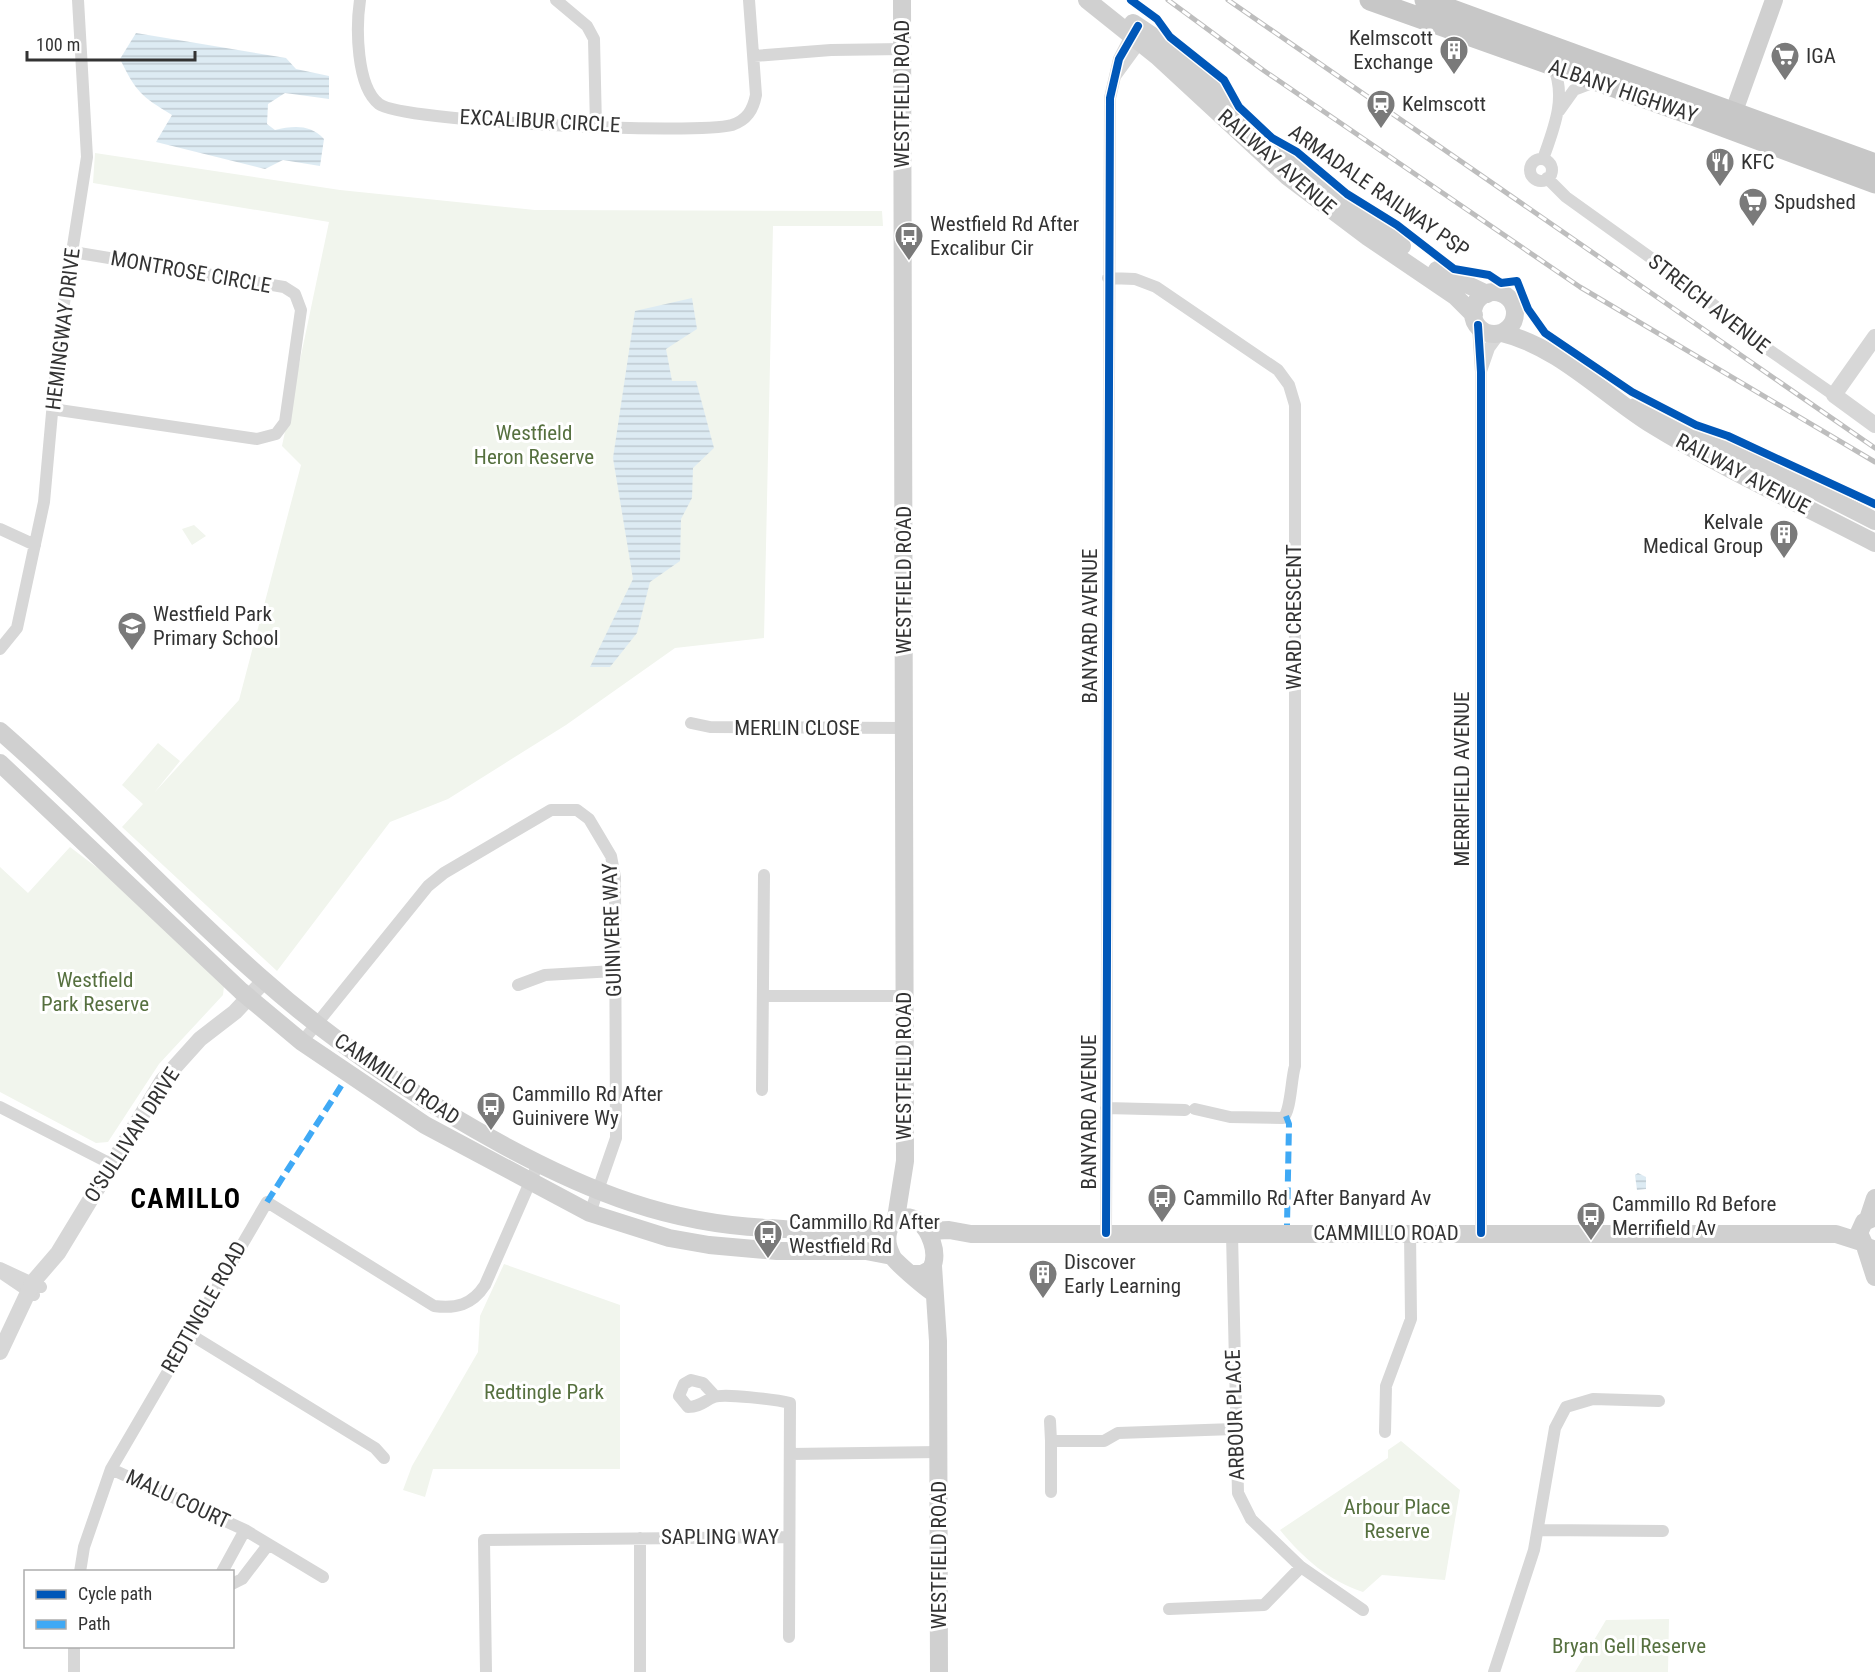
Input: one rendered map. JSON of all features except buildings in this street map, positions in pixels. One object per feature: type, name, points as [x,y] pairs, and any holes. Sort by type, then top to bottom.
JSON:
[{"type":"highway","name":"ALBANY HIGHWAY","points":[[1370,0],[1596,81],[1875,164]]},
{"type":"highway","name":"ALBANY HIGHWAY","points":[[1425,0],[1730,120],[1875,183]]},
{"type":"main road","name":"WESTFIELD ROAD","points":[[900,1220],[904,1161],[902,0]]},
{"type":"main road","name":"RAILWAY AVENUE","points":[[1087,0],[1197,72],[1273,146],[1331,194],[1446,277],[1487,294],[1497,293],[1506,296],[1545,351]]},
{"type":"main road","name":"RAILWAY AVENUE","points":[[1101,0],[1287,176],[1368,237],[1455,296],[1486,332],[1520,337],[1545,351],[1648,422],[1712,460],[1875,543]]},
{"type":"main road","points":[[1730,120],[1770,5]]},
{"type":"main road","points":[[1197,72],[1194,76],[1195,82],[1231,124]]},
{"type":"main road","points":[[1476,320],[1477,302],[1487,294]]},
{"type":"main road","points":[[1501,333],[1512,324],[1515,311]]},
{"type":"main road","name":"RAILWAY AVENUE","points":[[1615,399],[1656,413],[1774,469],[1875,521]]},
{"type":"main road","name":"CAMMILLO ROAD","points":[[0,731],[260,978],[393,1081],[538,1164],[598,1192],[656,1212],[749,1228],[863,1231],[900,1220]]},
{"type":"main road","name":"CAMMILLO ROAD","points":[[0,763],[245,994],[302,1042],[425,1125],[590,1213],[688,1242],[777,1251],[866,1251],[892,1257]]},
{"type":"main road","points":[[1875,1198],[1868,1233],[1875,1277]]},
{"type":"main road","points":[[913,1274],[925,1273],[934,1258],[929,1231],[900,1220],[888,1240],[892,1257],[913,1274],[923,1287],[933,1293]]},
{"type":"main road","name":"CAMMILLO ROAD","points":[[929,1231],[949,1230],[972,1234],[1868,1233]]},
{"type":"main road","name":"CAMMILLO ROAD","points":[[934,1258],[972,1234]]},
{"type":"main road","name":"WESTFIELD ROAD","points":[[934,1258],[933,1293],[938,1341],[939,1672]]},
{"type":"street","name":"HEMINGWAY DRIVE","points":[[0,649],[17,628],[44,502],[59,335],[87,158],[78,0]]},
{"type":"street","name":"EXCALIBUR CIRCLE","points":[[360,0],[358,32],[368,91],[386,108],[532,124],[596,127],[722,126],[739,122],[748,115],[755,103],[749,0]]},
{"type":"street","points":[[556,0],[583,22],[594,39],[596,127]]},
{"type":"street","name":"BANYARD AVENUE","points":[[1106,1233],[1110,98],[1115,76],[1139,34]]},
{"type":"street","points":[[754,56],[831,50],[903,49]]},
{"type":"street","name":"STREICH AVENUE","points":[[1553,66],[1559,81],[1558,112],[1544,159],[1552,168],[1547,178],[1566,197],[1697,291],[1762,345],[1875,425]]},
{"type":"street","name":"STREICH AVENUE","points":[[1558,112],[1574,90],[1596,81]]},
{"type":"street","name":"MONTROSE CIRCLE","points":[[52,409],[257,439],[271,437],[285,422],[301,310],[295,294],[284,287],[73,252]]},
{"type":"street","name":"WARD CRESCENT","points":[[1106,1108],[1190,1110],[1230,1117],[1283,1118],[1289,1110],[1290,1086],[1295,1066],[1295,405],[1293,393],[1278,370],[1156,287],[1134,279],[1108,278]]},
{"type":"street","name":"MERRIFIELD AVENUE","points":[[1476,320],[1481,372],[1481,1233]]},
{"type":"street","name":"MERRIFIELD AVENUE","points":[[1481,372],[1489,348],[1501,333]]},
{"type":"street","points":[[1834,395],[1875,337]]},
{"type":"street","points":[[0,529],[35,545]]},
{"type":"street","name":"MERLIN CLOSE","points":[[691,723],[710,728],[904,728]]},
{"type":"street","name":"GUINIVERE WAY","points":[[302,1042],[435,879],[551,810],[560,808],[577,810],[589,819],[611,856],[615,877],[616,1138],[590,1213]]},
{"type":"street","points":[[762,1090],[764,875]]},
{"type":"street","points":[[518,985],[545,975],[614,970]]},
{"type":"street","name":"O'SULLIVAN DRIVE","points":[[0,1352],[11,1333],[26,1317],[34,1289],[54,1268],[58,1253],[163,1080],[260,978]]},
{"type":"street","points":[[764,996],[904,996]]},
{"type":"street","points":[[0,1107],[111,1164]]},
{"type":"street","name":"REDTINGLE ROAD","points":[[80,1570],[84,1547],[111,1469],[188,1333],[267,1202],[434,1306],[452,1309],[472,1300],[485,1285],[538,1164]]},
{"type":"street","points":[[1385,1432],[1386,1386],[1411,1320],[1410,1232]]},
{"type":"street","name":"ARBOUR PLACE","points":[[1232,1234],[1234,1429],[1238,1493],[1251,1519],[1301,1567],[1363,1610]]},
{"type":"street","points":[[0,1268],[34,1289]]},
{"type":"street","points":[[0,1272],[34,1289]]},
{"type":"street","points":[[188,1333],[375,1448],[384,1458]]},
{"type":"street","points":[[716,1396],[777,1399],[790,1403],[789,1637]]},
{"type":"street","points":[[1494,1672],[1539,1530],[1555,1428],[1566,1407],[1593,1399],[1659,1401]]},
{"type":"street","points":[[1050,1420],[1051,1492]]},
{"type":"street","points":[[1051,1441],[1104,1441],[1118,1433],[1234,1429]]},
{"type":"street","points":[[790,1454],[939,1452]]},
{"type":"street","name":"MALU COURT","points":[[111,1469],[245,1530],[323,1577]]},
{"type":"street","name":"MALU COURT","points":[[223,1570],[245,1530]]},
{"type":"street","points":[[1539,1530],[1662,1531]]},
{"type":"street","name":"SAPLING WAY","points":[[640,1672],[640,1538],[789,1537]]},
{"type":"street","points":[[486,1672],[484,1540],[640,1538]]},
{"type":"street","points":[[234,1583],[242,1579],[268,1545]]},
{"type":"street","points":[[1169,1609],[1264,1605],[1301,1567]]},
{"type":"street","points":[[74,1648],[74,1672]]},
{"type":"green space","name":"Westfield Heron Reserve","points":[[95,153],[340,190],[535,210],[882,211],[883,226],[773,226],[764,638],[675,648],[566,725],[448,799],[390,822],[277,971],[122,827],[143,804],[122,785],[158,743],[180,761],[154,793],[239,700],[301,465],[282,446],[329,222],[93,183]]},
{"type":"green space","points":[[194,525],[206,536],[192,545],[182,529]]},
{"type":"green space","name":"Westfield Park Reserve","points":[[70,847],[125,889],[224,986],[223,995],[159,1064],[108,1142],[96,1143],[0,1092],[0,867],[28,893]]},
{"type":"green space","name":"Redtingle Park","points":[[504,1264],[620,1305],[620,1469],[433,1469],[425,1497],[403,1490],[412,1466],[478,1352],[480,1316]]},
{"type":"green space","name":"Arbour Place Reserve","points":[[1401,1441],[1460,1490],[1445,1580],[1382,1575],[1363,1592],[1339,1582],[1317,1567],[1280,1530],[1388,1458],[1388,1450]]},
{"type":"green space","name":"Bryan Gell Reserve","points":[[1669,1619],[1668,1672],[1575,1672],[1606,1620]]},
{"type":"shaded area","points":[[136,33],[286,58],[296,69],[329,76],[329,99],[285,93],[268,104],[267,124],[275,130],[301,127],[319,134],[324,139],[320,166],[283,160],[265,169],[156,142],[172,115],[140,92],[120,59]]},
{"type":"shaded area","points":[[692,298],[697,329],[666,349],[672,381],[696,381],[714,448],[693,468],[692,498],[681,519],[680,561],[650,582],[637,633],[610,667],[590,667],[633,579],[613,458],[635,311]]},
{"type":"shaded area","points":[[1638,1173],[1646,1177],[1646,1189],[1637,1190],[1635,1175]]},
{"type":"railway","points":[[1168,0],[1263,70],[1580,287],[1875,462]]},
{"type":"railway","points":[[1228,0],[1875,448]]},
{"type":"marked path","points":[[267,1202],[343,1083]]},
{"type":"marked path","points":[[1286,1116],[1289,1124],[1287,1225]]},
{"type":"cycle path","name":"ARMADALE RAILWAY PSP","points":[[1131,0],[1157,19],[1170,37],[1224,80],[1239,107],[1272,138],[1297,152],[1347,194],[1397,225],[1454,269],[1489,275],[1501,283],[1517,281],[1528,309],[1545,333],[1632,392],[1696,425],[1728,436],[1875,504]]},
{"type":"cycle path","points":[[1106,1233],[1110,98],[1119,59],[1138,26]]},
{"type":"cycle path","points":[[1478,325],[1481,372],[1481,1233]]},
{"type":"place","name":"Kelmscott Exchange","points":[[1454,76]]},
{"type":"place","name":"IGA","points":[[1785,82]]},
{"type":"place","name":"Kelmscott","points":[[1381,130]]},
{"type":"place","name":"KFC","points":[[1720,188]]},
{"type":"place","name":"Spudshed","points":[[1753,228]]},
{"type":"place","name":"Westfield Rd After Excalibur Cir","points":[[909,262]]},
{"type":"place","name":"Kelvale Medical Group","points":[[1784,560]]},
{"type":"place","name":"Westfield Park Primary School","points":[[132,652]]},
{"type":"place","name":"Cammillo Rd After Guinivere Wy","points":[[491,1132]]},
{"type":"place","name":"Cammillo Rd After Banyard Av","points":[[1162,1224]]},
{"type":"place","name":"Cammillo Rd Before Merrifield Av","points":[[1591,1242]]},
{"type":"place","name":"Cammillo Rd After Westfield Rd","points":[[768,1260]]},
{"type":"place","name":"Discover Early Learning","points":[[1043,1300]]},
{"type":"district","name":"CAMILLO","points":[[186,1199]]}]
